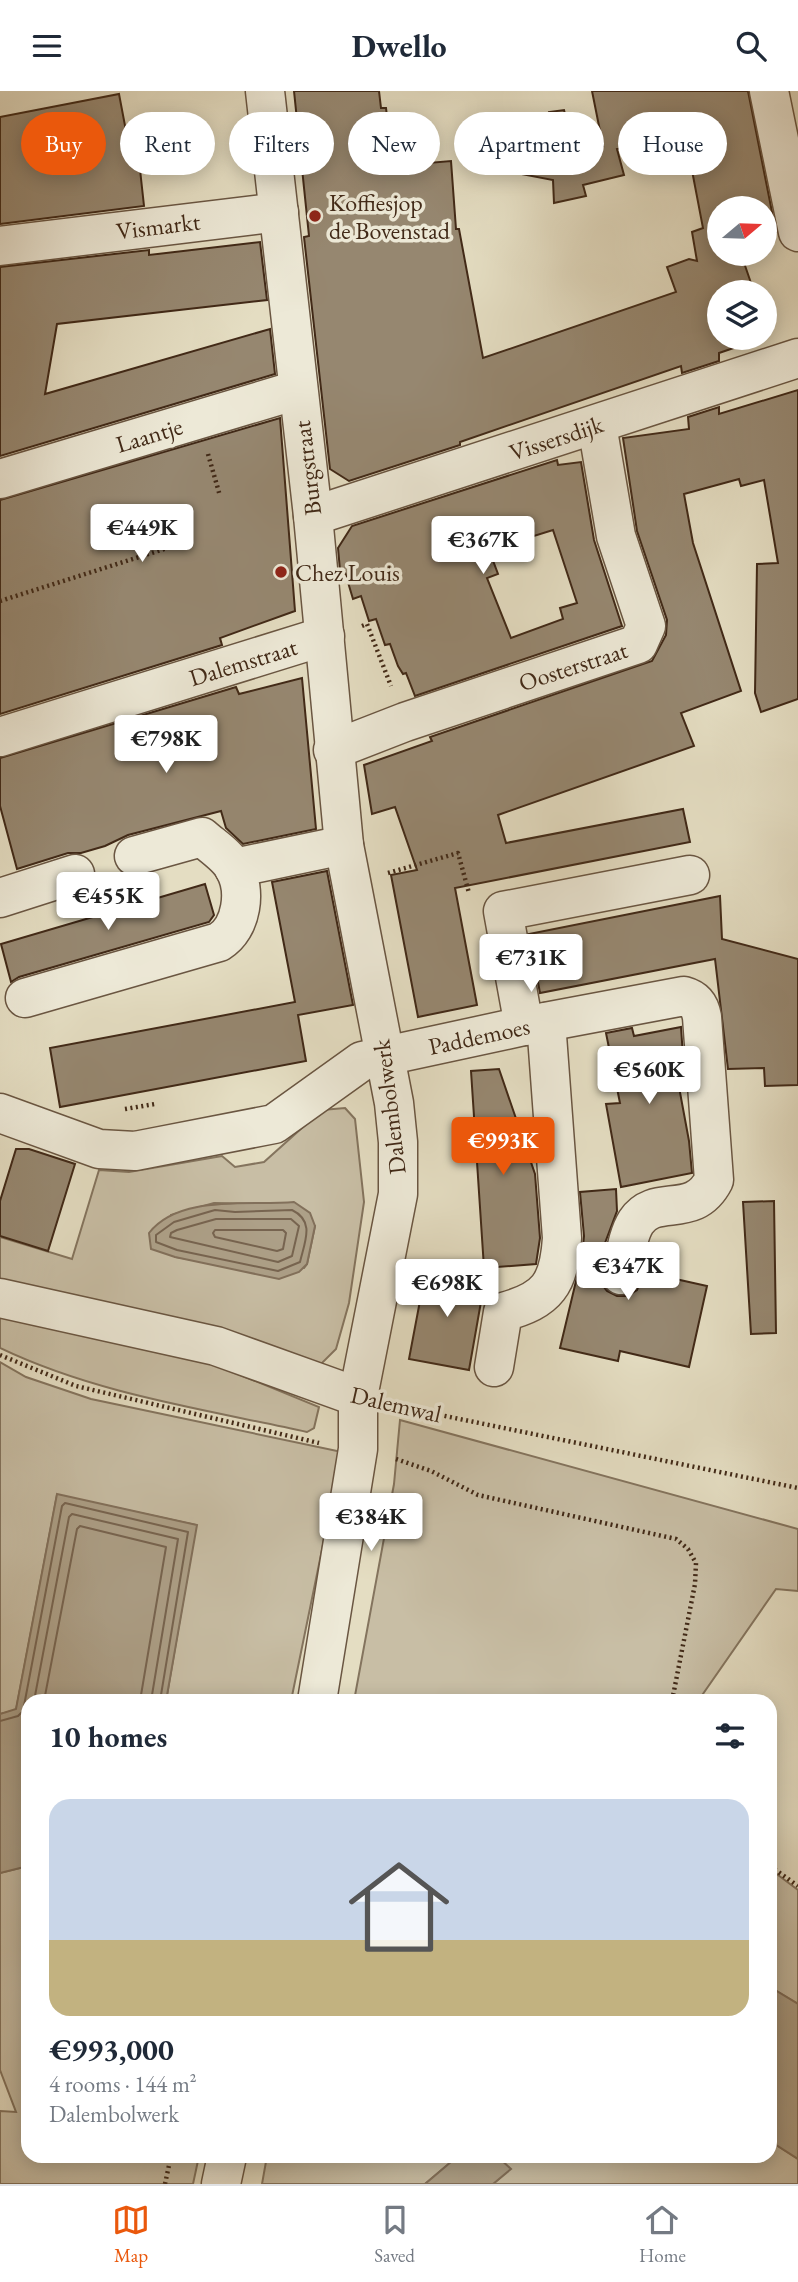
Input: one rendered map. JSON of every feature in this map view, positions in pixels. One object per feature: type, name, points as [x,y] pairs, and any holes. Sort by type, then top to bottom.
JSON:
[{"type":"street","name":"Burgstraat","points":[[265,91],[313,516],[344,845]]},
{"type":"street","points":[[769,91],[793,176],[798,232]]},
{"type":"street","name":"Vismarkt","points":[[0,246],[279,212]]},
{"type":"street","name":"Vissersdijk","points":[[313,516],[798,358]]},
{"type":"street","name":"Laantje","points":[[0,479],[297,390]]},
{"type":"street","name":"Oosterstraat","points":[[334,750],[405,722],[638,645],[646,626],[615,535],[597,425]]},
{"type":"street","name":"Dalemstraat","points":[[0,737],[323,621]]},
{"type":"street","points":[[25,998],[219,942],[228,937],[239,917],[239,889],[234,868],[202,837],[134,856]]},
{"type":"street","points":[[234,868],[344,845]]},
{"type":"street","name":"Dalembolwerk","points":[[318,1694],[358,1449],[358,1397],[398,1194],[398,1142],[385,1055],[344,845]]},
{"type":"street","points":[[0,898],[75,874]]},
{"type":"street","points":[[494,1367],[503,1311],[530,1303],[554,1282],[560,1267],[561,1225],[535,1024],[503,911],[690,875]]},
{"type":"street","name":"Paddemoes","points":[[0,1113],[99,1149],[135,1151],[274,1124],[362,1061],[535,1024],[684,996],[691,997],[701,1008],[714,1180],[699,1200],[690,1204],[650,1210],[637,1220],[621,1275]]},
{"type":"street","name":"Dalemwal","points":[[0,1297],[216,1346],[358,1397]]},
{"type":"street","points":[[221,2184],[226,2163]]},
{"type":"path","points":[[0,601],[177,545]]},
{"type":"path","points":[[323,621],[349,607],[355,628],[367,624],[405,722]]},
{"type":"path","points":[[377,876],[458,853],[469,893],[503,911]]},
{"type":"path","points":[[122,1110],[161,1103]]},
{"type":"path","points":[[0,1355],[76,1386],[313,1442],[358,1449]]},
{"type":"path","name":"Dalemwal","points":[[358,1397],[798,1488]]},
{"type":"path","points":[[432,1471],[478,1495],[676,1539],[688,1549],[695,1563],[695,1584],[673,1694]]},
{"type":"path","points":[[777,1871],[798,1886]]},
{"type":"path","points":[[165,2184],[170,2163]]},
{"type":"shaded area","points":[[345,1108],[355,1119],[364,1202],[349,1303],[336,1349],[321,1364],[0,1282],[0,1237],[72,1259],[99,1170],[129,1172],[222,1156],[235,1167],[264,1162],[322,1110]],"holes":[[[214,1203],[280,1204],[315,1226],[304,1268],[218,1264],[175,1257],[171,1215]]]},
{"type":"shaded area","points":[[0,1315],[216,1365],[319,1407],[314,1428],[307,1432],[150,1399],[36,1364],[0,1348]]},
{"type":"shaded area","points":[[0,1362],[26,1377],[91,1399],[342,1452],[292,1694],[167,1694],[196,1525],[57,1495],[16,1710],[0,1714]]},
{"type":"shaded area","points":[[400,1420],[798,1529],[798,1591],[776,1589],[703,1694],[355,1694],[394,1484]]},
{"type":"shaded area","points":[[21,1868],[21,2163],[198,2163],[193,2184],[0,2184],[0,2111],[16,2112],[0,2070],[0,1873]]},
{"type":"shaded area","points":[[777,1874],[798,1890],[798,2004],[777,1991]]},
{"type":"shaded area","points":[[777,2146],[798,2159],[798,2184],[493,2184],[510,2169],[504,2163],[777,2163]]},
{"type":"shaded area","points":[[266,2163],[450,2163],[425,2184],[262,2184]]},
{"type":"water","points":[[294,1202],[310,1213],[315,1226],[307,1264],[299,1272],[279,1279],[175,1257],[151,1249],[149,1233],[178,1212],[216,1204]]},
{"type":"water","points":[[57,1494],[197,1525],[167,1694],[21,1694],[21,1868],[0,1873],[0,1714],[16,1709]]},
{"type":"water","points":[[777,1991],[798,2004],[798,2159],[777,2146]]},
{"type":"water","points":[[450,2163],[505,2163],[511,2169],[493,2184],[425,2184]]},
{"type":"building","points":[[294,91],[379,91],[381,108],[386,108],[386,112],[348,112],[348,175],[440,175],[440,162],[451,161],[456,229],[459,229],[483,358],[676,292],[667,267],[689,259],[697,261],[692,232],[703,228],[693,175],[727,175],[727,112],[618,112],[618,175],[624,175],[583,185],[586,196],[554,203],[553,180],[527,175],[604,175],[604,112],[596,112],[592,91],[748,91],[769,196],[707,196],[707,266],[745,266],[750,280],[707,280],[707,350],[728,350],[719,353],[719,361],[682,373],[681,366],[460,442],[460,445],[349,481],[330,469],[304,237],[309,236],[303,175],[334,175],[334,112],[296,112]]},
{"type":"building","points":[[119,94],[122,112],[120,112],[120,175],[141,175],[144,206],[0,224],[0,117],[21,113],[21,175],[106,175],[106,112],[26,112]]},
{"type":"building","points":[[260,242],[267,300],[57,324],[45,394],[270,329],[275,374],[0,456],[0,267],[149,250],[149,255]]},
{"type":"building","points":[[798,390],[798,699],[761,712],[755,693],[757,564],[778,563],[764,480],[741,486],[739,479],[684,494],[693,543],[741,691],[681,713],[694,746],[498,815],[506,843],[683,809],[690,842],[455,888],[477,1005],[418,1017],[391,875],[417,870],[395,807],[372,814],[364,765],[432,741],[430,737],[652,661],[666,635],[667,620],[637,531],[623,438],[689,429],[688,417],[719,407],[719,414]]},
{"type":"building","points":[[280,418],[295,611],[220,638],[222,645],[0,714],[0,500]]},
{"type":"building","points":[[557,460],[558,465],[581,462],[594,540],[622,626],[415,696],[406,673],[403,674],[398,666],[390,644],[385,645],[376,619],[369,621],[361,596],[353,599],[344,569],[340,570],[338,548],[352,526]],"holes":[[[553,530],[577,603],[560,608],[563,619],[511,638],[487,578],[498,574],[489,550]]]},
{"type":"building","points":[[302,678],[316,829],[243,844],[226,828],[221,811],[128,835],[105,846],[81,853],[68,853],[17,869],[0,806],[0,758],[236,687],[239,694]]},
{"type":"building","points":[[327,871],[353,1005],[298,1015],[306,1061],[60,1107],[50,1048],[295,1002],[272,882]]},
{"type":"building","points":[[205,884],[214,915],[209,922],[19,977],[11,982],[1,944]]},
{"type":"building","points":[[720,896],[722,939],[798,959],[798,1085],[765,1086],[764,1068],[728,1069],[715,959],[540,993],[529,934]]},
{"type":"building","points":[[681,1027],[685,1086],[679,1087],[692,1173],[621,1187],[606,1104],[620,1103],[606,1033],[632,1028],[634,1036]]},
{"type":"building","points":[[499,1069],[535,1174],[540,1238],[536,1264],[484,1268],[471,1071]]},
{"type":"building","points":[[16,1149],[29,1149],[75,1164],[48,1251],[0,1236],[0,1201]]},
{"type":"building","points":[[616,1189],[617,1211],[605,1243],[600,1282],[607,1291],[617,1296],[627,1296],[637,1290],[644,1272],[707,1286],[689,1367],[620,1351],[618,1361],[560,1348],[582,1256],[584,1236],[580,1192]]},
{"type":"building","points":[[774,1201],[776,1333],[751,1334],[743,1202]]},
{"type":"building","points":[[426,1269],[485,1279],[469,1370],[409,1359]]},
{"type":"place","name":"Koffiesjop de Bovenstad","points":[[315,216]]},
{"type":"place","name":"Chez Louis","points":[[281,572]]}]
